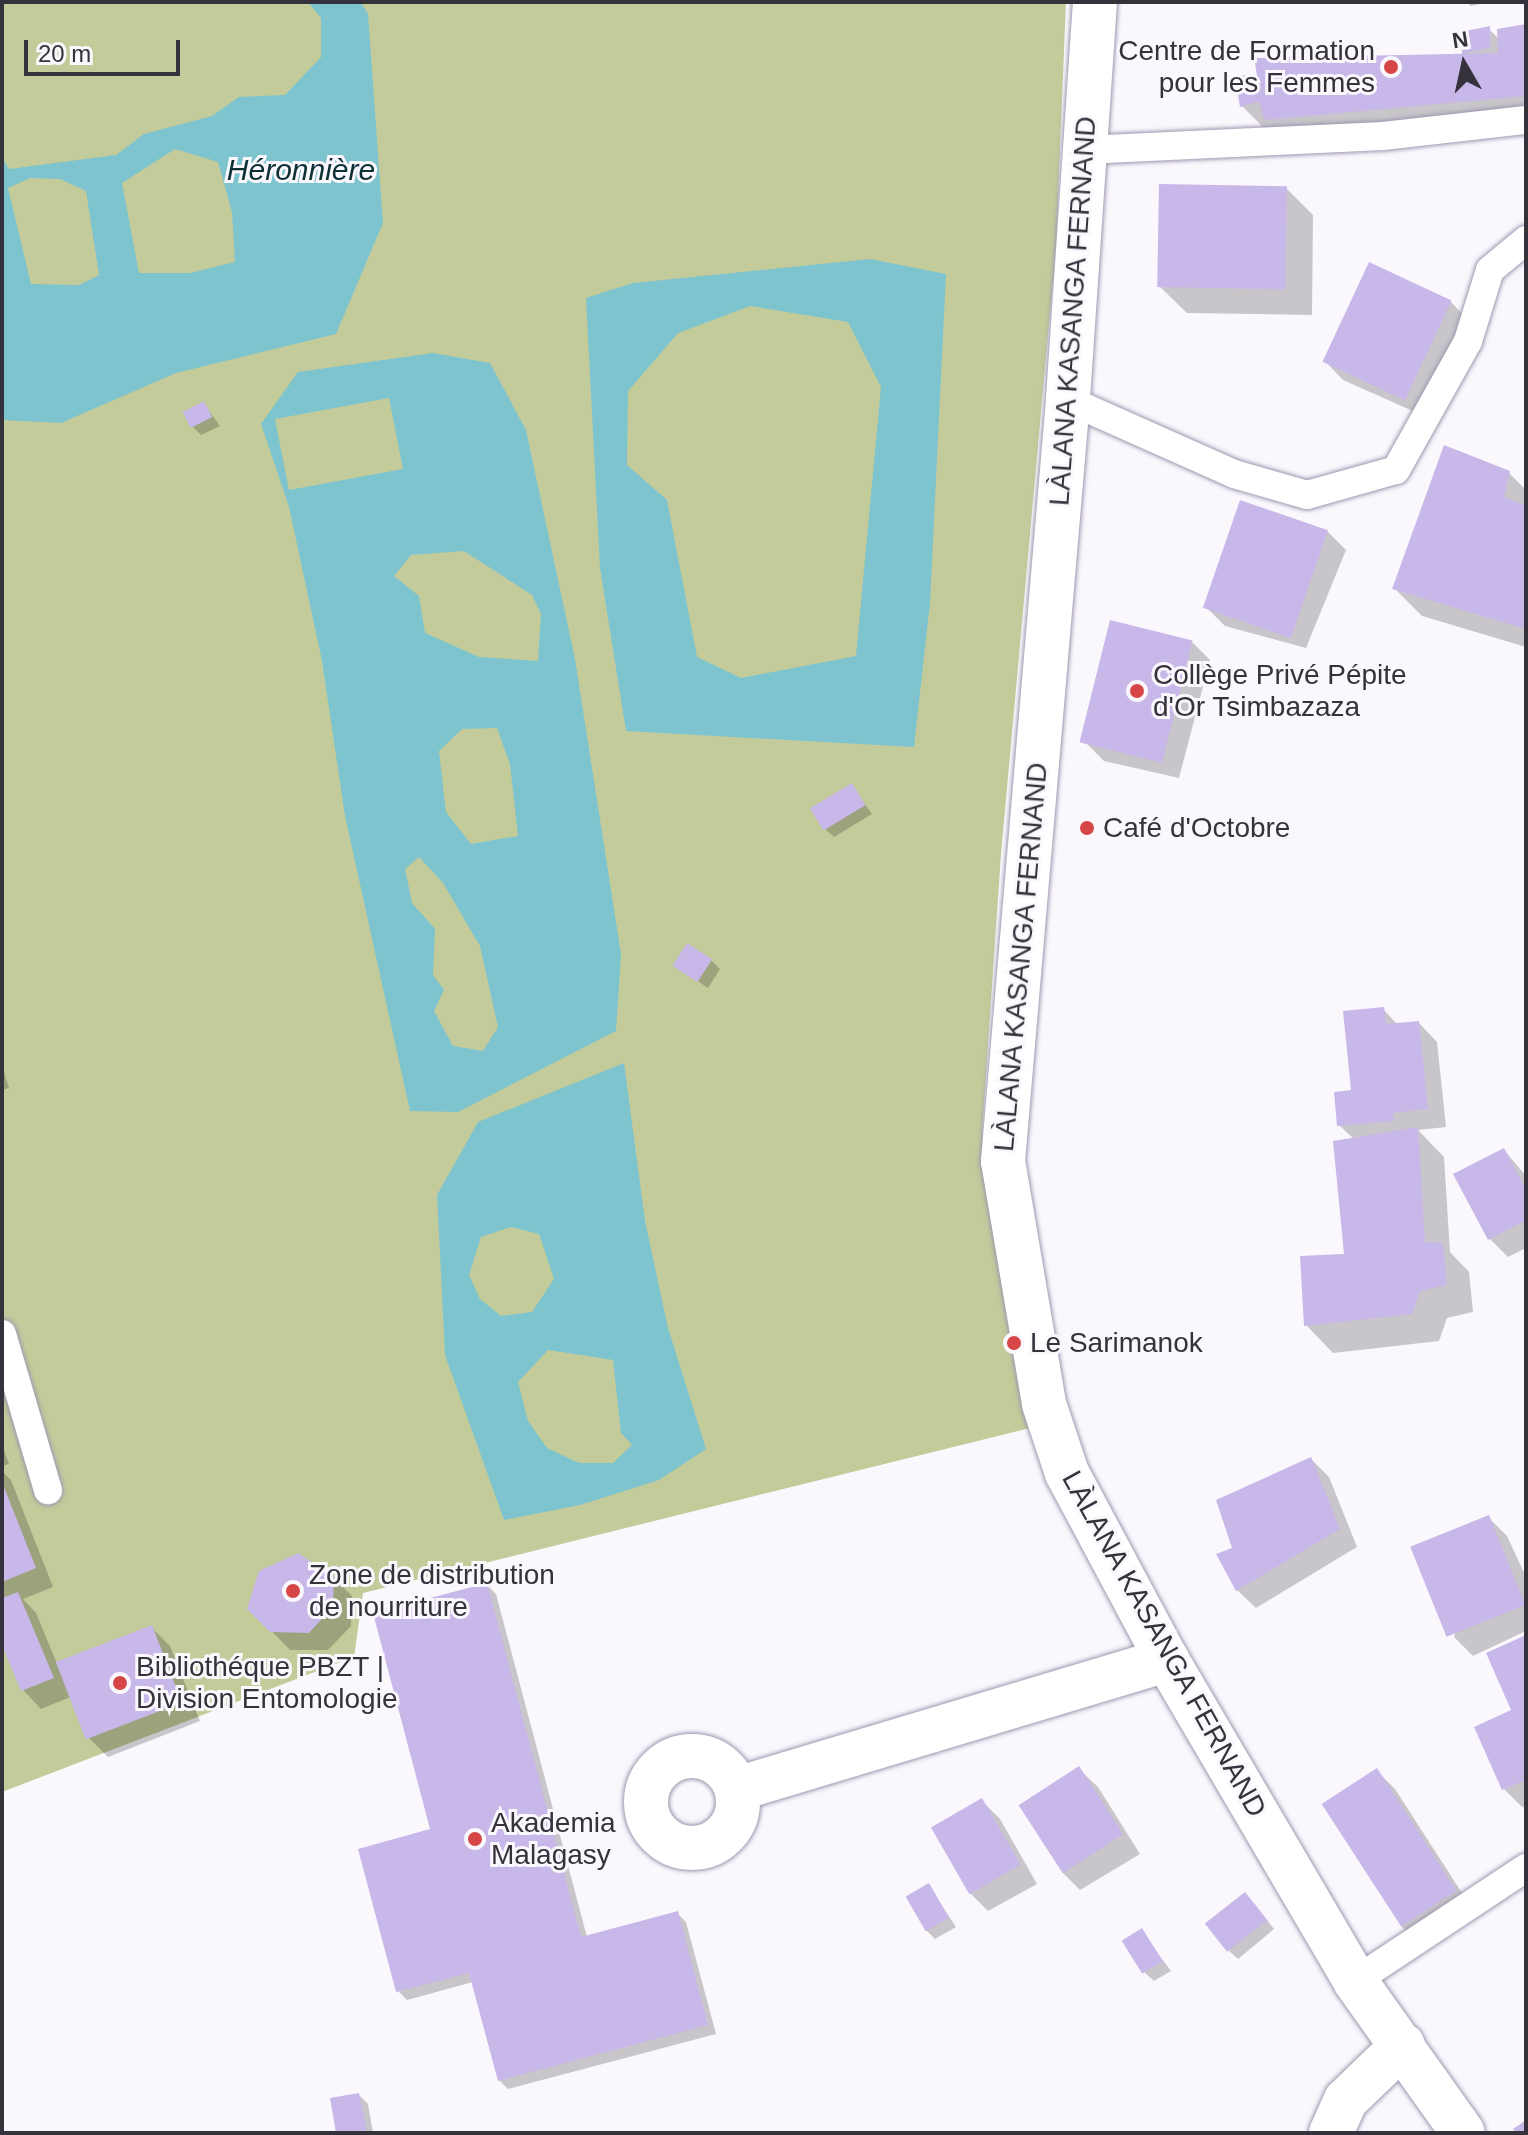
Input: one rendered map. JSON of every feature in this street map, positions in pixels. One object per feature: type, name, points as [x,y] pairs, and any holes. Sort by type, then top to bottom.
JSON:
[{"type":"street","name":"LÀLANA KASANGA FERNAND","points":[[1095,2],[1068,400],[1003,1161],[1044,1404],[1067,1473],[1167,1660],[1355,1981],[1463,2133]]},
{"type":"street","points":[[740,1788],[1167,1660]]},
{"type":"street","points":[[1331,2133],[1346,2100],[1403,2045]]},
{"type":"lane","points":[[1084,150],[1383,136],[1526,120]]},
{"type":"lane","points":[[1068,400],[1234,474],[1307,495],[1396,470],[1468,341],[1490,270],[1526,240]]},
{"type":"lane","points":[[2,1334],[48,1490]]},
{"type":"lane","points":[[1355,1981],[1526,1868]]},
{"type":"green space","points":[[2,2],[1066,2],[1056,247],[1001,854],[982,1133],[1024,1409],[1034,1427],[363,1593],[354,1657],[2,1792]]},
{"type":"water","name":"Héronnière","points":[[308,2],[361,2],[368,14],[383,223],[336,334],[176,373],[61,423],[2,420],[2,157],[9,169],[116,155],[144,134],[212,116],[239,97],[285,95],[321,57],[321,18]],"holes":[[[175,149],[218,162],[232,212],[235,262],[190,273],[139,273],[122,183]],[[30,178],[60,179],[86,191],[99,275],[79,285],[31,284],[8,188]]]},
{"type":"water","points":[[870,259],[946,274],[930,603],[914,747],[626,731],[600,568],[586,298],[633,283]],"holes":[[[750,306],[848,322],[881,387],[856,656],[741,678],[697,657],[667,500],[627,465],[628,391],[678,333]]]},
{"type":"water","points":[[433,353],[490,363],[526,430],[575,659],[621,954],[616,1031],[458,1112],[410,1111],[345,816],[322,661],[289,507],[261,424],[298,372]],"holes":[[[389,398],[403,469],[289,490],[275,419]],[[464,551],[532,595],[541,614],[538,661],[479,657],[425,633],[419,596],[394,576],[411,555]],[[497,728],[510,764],[518,836],[471,844],[446,812],[439,751],[462,729]],[[419,857],[443,883],[480,946],[498,1027],[483,1051],[453,1046],[434,1011],[444,990],[433,975],[435,929],[412,903],[405,869]]]},
{"type":"water","points":[[624,1063],[645,1221],[668,1328],[706,1449],[659,1480],[580,1505],[504,1520],[445,1355],[437,1195],[478,1122]],"holes":[[[511,1227],[539,1234],[554,1279],[532,1312],[501,1316],[480,1299],[469,1275],[481,1237]],[[548,1350],[613,1360],[621,1433],[632,1445],[613,1463],[579,1463],[547,1448],[528,1421],[518,1382]]]},
{"type":"building","name":"Centre de Formation pour les Femmes","points":[[1526,24],[1526,96],[1264,120],[1259,101],[1240,107],[1235,76],[1257,75],[1254,58],[1498,53],[1497,29]]},
{"type":"building","points":[[1490,26],[1490,48],[1462,54],[1461,32]]},
{"type":"building","points":[[1159,184],[1287,186],[1285,289],[1157,287]]},
{"type":"building","points":[[1369,262],[1451,300],[1405,400],[1323,362]]},
{"type":"building","points":[[204,401],[212,417],[191,428],[183,412]]},
{"type":"building","points":[[1444,445],[1510,471],[1504,497],[1526,506],[1526,629],[1392,589]]},
{"type":"building","points":[[1240,500],[1328,530],[1291,638],[1203,608]]},
{"type":"building","name":"Collège Privé Pépite d'Or Tsimbazaza","points":[[1110,620],[1192,641],[1162,763],[1080,742]]},
{"type":"building","points":[[852,783],[865,805],[823,831],[810,808]]},
{"type":"building","points":[[687,943],[712,959],[697,982],[672,966]]},
{"type":"building","points":[[1384,1007],[1386,1024],[1419,1021],[1428,1109],[1393,1113],[1394,1121],[1337,1126],[1334,1092],[1351,1090],[1343,1011]]},
{"type":"building","points":[[1418,1127],[1425,1242],[1443,1243],[1447,1285],[1420,1291],[1412,1314],[1304,1326],[1300,1256],[1344,1254],[1333,1141]]},
{"type":"building","points":[[1504,1148],[1526,1190],[1526,1220],[1488,1240],[1453,1174]]},
{"type":"building","points":[[1311,1457],[1340,1529],[1236,1591],[1216,1554],[1232,1548],[1216,1500]]},
{"type":"building","points":[[2,1482],[36,1568],[2,1582]]},
{"type":"building","points":[[1489,1515],[1525,1605],[1447,1637],[1410,1547]]},
{"type":"building","name":"Zone de distribution de nourriture","points":[[298,1553],[334,1576],[333,1607],[309,1633],[270,1632],[247,1609],[259,1571]]},
{"type":"building","name":"Akademia Malagasy","points":[[487,1583],[581,1937],[678,1911],[708,2025],[498,2081],[469,1973],[396,1992],[358,1849],[430,1829],[373,1613]]},
{"type":"building","points":[[18,1592],[54,1678],[21,1691],[2,1645],[2,1598]]},
{"type":"building","name":"Bibliothéque PBZT | Division Entomologie","points":[[152,1625],[182,1702],[86,1739],[56,1662]]},
{"type":"building","points":[[1526,1635],[1526,1780],[1502,1790],[1474,1727],[1511,1710],[1486,1653]]},
{"type":"building","points":[[1079,1766],[1123,1834],[1063,1873],[1019,1805]]},
{"type":"building","points":[[1377,1768],[1457,1890],[1401,1926],[1322,1804]]},
{"type":"building","points":[[982,1798],[1020,1865],[969,1894],[931,1828]]},
{"type":"building","points":[[929,1883],[949,1918],[926,1931],[906,1897]]},
{"type":"building","points":[[1245,1892],[1267,1920],[1227,1952],[1205,1923]]},
{"type":"building","points":[[1142,1928],[1163,1961],[1142,1974],[1122,1941]]},
{"type":"building","points":[[359,2093],[367,2133],[336,2133],[330,2098]]},
{"type":"building","points":[[1526,2120],[1526,2133],[1516,2133],[1513,2129]]},
{"type":"place","name":"Centre de Formation pour les Femmes","points":[[1391,67]]},
{"type":"place","name":"Collège Privé Pépite d'Or Tsimbazaza","points":[[1137,691]]},
{"type":"place","name":"Café d'Octobre","points":[[1087,828]]},
{"type":"place","name":"Le Sarimanok","points":[[1014,1343]]},
{"type":"place","name":"Zone de distribution de nourriture","points":[[293,1591]]},
{"type":"place","name":"Bibliothéque PBZT | Division Entomologie","points":[[120,1683]]},
{"type":"place","name":"Akademia Malagasy","points":[[475,1839]]}]
